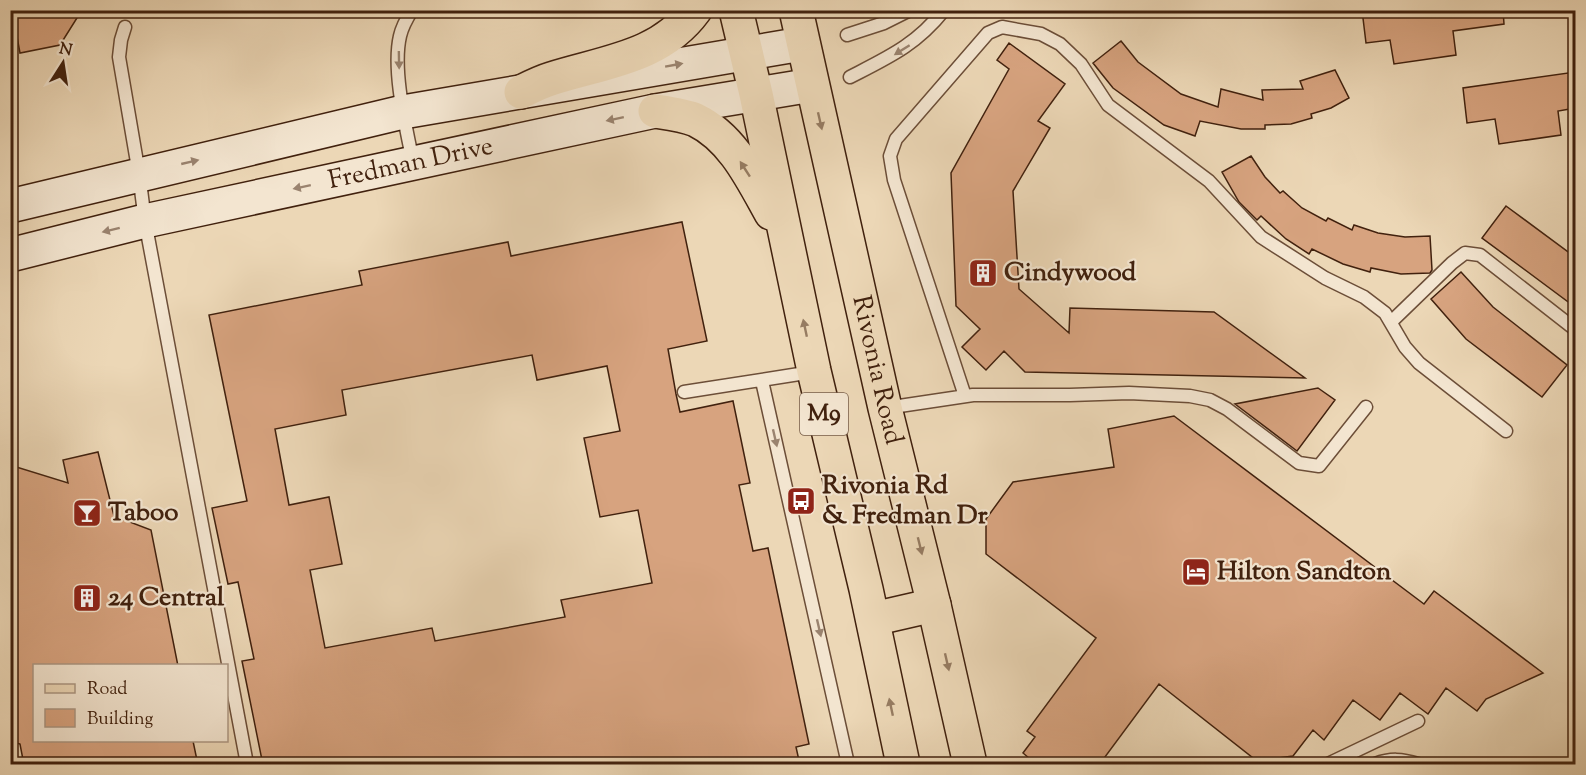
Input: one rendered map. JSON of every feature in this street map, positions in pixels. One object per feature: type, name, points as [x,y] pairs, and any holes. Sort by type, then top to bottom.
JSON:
[{"type":"main road","points":[[522,92],[549,79],[649,50],[676,33],[695,10]]},
{"type":"main road","name":"M9","points":[[736,10],[756,94],[814,371],[873,619],[903,765]]},
{"type":"main road","name":"Rivonia Road","points":[[796,10],[885,408],[934,605],[970,765]]},
{"type":"main road","points":[[655,111],[694,119],[720,136],[753,181],[786,237]]},
{"type":"main road","points":[[873,619],[934,605]]},
{"type":"street","name":"Fredman Drive","points":[[10,206],[403,112],[802,44]]},
{"type":"street","name":"Fredman Drive","points":[[10,255],[145,221],[655,111],[812,85]]},
{"type":"lane","points":[[412,10],[400,36],[398,56],[403,112],[413,163]]},
{"type":"lane","points":[[847,35],[884,23],[910,10]]},
{"type":"lane","points":[[850,77],[900,51],[921,36],[944,10]]},
{"type":"lane","points":[[125,27],[119,57],[145,221],[247,765]]},
{"type":"lane","points":[[965,396],[894,180],[890,156],[896,139],[988,33],[1002,27],[1041,34],[1060,44],[1081,64],[1108,105],[1209,182],[1261,237],[1325,278],[1364,297],[1385,314],[1405,347],[1419,363],[1506,431]]},
{"type":"lane","points":[[1391,322],[1465,253],[1480,255],[1575,330]]},
{"type":"lane","points":[[684,392],[814,371]]},
{"type":"lane","points":[[762,381],[848,765]]},
{"type":"lane","points":[[885,408],[965,396],[1129,393],[1190,396],[1210,400],[1227,409],[1299,463],[1319,466],[1366,407]]},
{"type":"lane","points":[[1328,765],[1418,721]]},
{"type":"lane","points":[[1375,765],[1387,760],[1400,759],[1418,765]]},
{"type":"building","points":[[12,10],[82,10],[60,45],[20,53]]},
{"type":"building","points":[[1362,10],[1503,10],[1504,24],[1453,31],[1456,55],[1394,64],[1390,40],[1366,43]]},
{"type":"building","points":[[1121,41],[1138,62],[1181,94],[1218,107],[1221,89],[1263,100],[1262,90],[1303,89],[1300,81],[1335,70],[1349,98],[1331,108],[1311,114],[1312,118],[1291,124],[1265,125],[1265,129],[1241,129],[1200,121],[1195,136],[1164,125],[1113,88],[1093,63]]},
{"type":"building","name":"Cindywood","points":[[1009,43],[1065,84],[1038,121],[1050,128],[1013,191],[1019,289],[1069,333],[1070,308],[1214,312],[1305,378],[1025,372],[1004,351],[986,370],[962,347],[980,329],[956,306],[951,173],[1009,69],[997,60]]},
{"type":"building","points":[[1575,72],[1575,108],[1558,111],[1561,135],[1499,144],[1495,119],[1467,123],[1463,88]]},
{"type":"building","points":[[1251,156],[1265,177],[1280,193],[1283,191],[1302,208],[1326,221],[1328,218],[1352,230],[1354,225],[1378,233],[1405,237],[1430,236],[1432,270],[1430,273],[1401,274],[1371,268],[1370,272],[1343,264],[1312,249],[1309,254],[1286,239],[1261,216],[1257,220],[1239,202],[1222,172]]},
{"type":"building","points":[[1506,206],[1575,257],[1575,307],[1482,238]]},
{"type":"building","points":[[682,222],[707,341],[668,349],[676,394],[680,412],[733,401],[750,483],[739,485],[753,551],[768,548],[809,744],[796,747],[800,765],[263,765],[242,661],[254,659],[238,582],[228,584],[212,508],[247,501],[209,315],[362,285],[359,271],[508,242],[511,256]],"holes":[[[532,355],[537,380],[607,366],[620,431],[584,438],[600,517],[638,510],[652,583],[561,600],[565,617],[435,641],[432,628],[325,648],[310,570],[342,564],[329,497],[289,505],[275,429],[346,415],[342,390]]]},
{"type":"building","points":[[1461,272],[1493,307],[1567,365],[1542,397],[1466,339],[1431,299]]},
{"type":"building","points":[[1318,388],[1335,400],[1297,451],[1235,404]]},
{"type":"building","name":"Hilton Sandton","points":[[1174,416],[1424,604],[1434,591],[1543,673],[1486,699],[1477,711],[1446,688],[1428,714],[1400,693],[1380,720],[1353,700],[1324,740],[1313,730],[1293,756],[1271,759],[1267,765],[1262,765],[1159,684],[1099,765],[1037,765],[1023,753],[1035,737],[1027,731],[1096,638],[986,554],[986,519],[1013,482],[1114,467],[1108,429]]},
{"type":"building","name":"24 Central","points":[[98,452],[114,516],[151,530],[178,664],[33,664],[33,742],[193,742],[198,765],[24,765],[20,744],[10,741],[10,465],[68,483],[63,460]]},
{"type":"place","name":"Cindywood","points":[[983,273]]},
{"type":"place","name":"Rivonia Rd & Fredman Dr","points":[[801,501]]},
{"type":"place","name":"Taboo","points":[[87,513]]},
{"type":"place","name":"Hilton Sandton","points":[[1196,572]]},
{"type":"place","name":"24 Central","points":[[87,598]]}]
